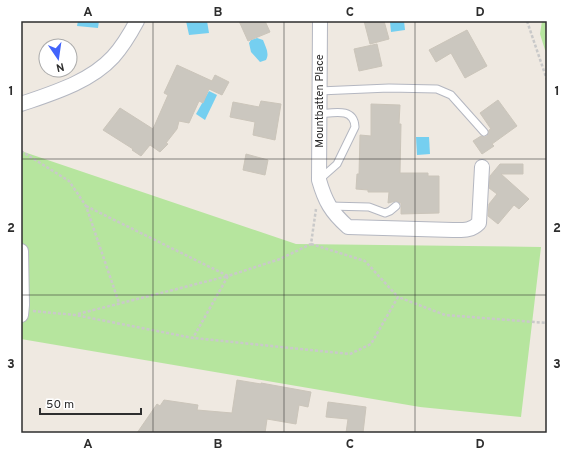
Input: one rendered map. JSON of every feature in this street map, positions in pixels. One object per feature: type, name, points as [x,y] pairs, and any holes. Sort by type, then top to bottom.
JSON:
[{"type":"street","points":[[21,104],[66,87],[101,68],[120,49],[137,21]]},
{"type":"street","name":"Mountbatten Place","points":[[320,21],[320,180],[324,197],[323,204],[339,219],[348,227],[468,230],[475,227],[479,223],[482,167]]},
{"type":"street","points":[[21,251],[21,315]]},
{"type":"lane","points":[[320,91],[389,88],[438,89],[451,95],[484,132]]},
{"type":"lane","points":[[319,114],[344,112],[355,120],[355,127],[337,164],[320,180]]},
{"type":"lane","points":[[323,204],[368,207],[385,213],[396,206]]},
{"type":"path","points":[[527,21],[547,80]]},
{"type":"path","points":[[21,151],[69,181],[86,206],[119,303]]},
{"type":"path","points":[[311,244],[323,204]]},
{"type":"path","points":[[86,206],[228,276]]},
{"type":"path","points":[[75,315],[228,276],[280,259],[311,244],[365,261],[398,297],[445,315],[547,323]]},
{"type":"path","points":[[193,338],[228,276]]},
{"type":"path","points":[[22,310],[75,315],[193,338],[350,354],[371,344],[398,297]]},
{"type":"green space","points":[[542,21],[547,21],[547,51],[545,50],[540,34]]},
{"type":"green space","points":[[21,151],[296,244],[541,247],[521,417],[420,407],[21,339]]},
{"type":"water","points":[[78,21],[99,21],[98,28],[77,26]]},
{"type":"water","points":[[186,21],[207,21],[209,33],[189,35]]},
{"type":"water","points":[[390,21],[404,21],[405,30],[391,32]]},
{"type":"water","points":[[257,38],[263,40],[267,52],[266,60],[260,62],[251,52],[249,43],[251,40]]},
{"type":"water","points":[[209,91],[217,95],[205,120],[196,114]]},
{"type":"water","points":[[416,137],[429,137],[430,154],[417,155]]},
{"type":"building","points":[[239,21],[265,21],[270,32],[248,41]]},
{"type":"building","points":[[364,21],[384,21],[389,39],[370,44]]},
{"type":"building","points":[[467,30],[487,66],[465,78],[451,53],[436,62],[429,50]]},
{"type":"building","points":[[377,44],[382,66],[359,71],[354,49]]},
{"type":"building","points":[[177,65],[212,81],[215,75],[229,82],[222,95],[209,89],[203,103],[199,101],[189,123],[179,121],[177,129],[166,143],[168,144],[160,152],[150,145],[141,156],[132,150],[133,149],[103,130],[120,108],[153,129],[168,95],[164,93]]},
{"type":"building","points":[[498,100],[517,126],[492,144],[494,146],[482,154],[473,141],[481,136],[487,136],[489,130],[491,129],[480,113]]},
{"type":"building","points":[[261,101],[281,104],[275,140],[253,135],[255,122],[230,117],[233,102],[259,107]]},
{"type":"building","points":[[371,104],[400,105],[400,173],[428,173],[428,176],[439,176],[439,213],[401,214],[401,203],[396,201],[388,203],[389,192],[368,192],[368,190],[356,189],[357,174],[359,174],[360,135],[371,136]]},
{"type":"building","points":[[246,154],[268,160],[265,175],[243,170]]},
{"type":"building","points":[[500,164],[523,164],[523,174],[501,174],[529,199],[519,209],[514,205],[498,224],[488,216],[489,204],[497,194],[489,188],[490,176]]},
{"type":"building","points":[[237,380],[311,392],[308,407],[299,405],[296,424],[267,419],[265,433],[242,431],[241,433],[137,433],[157,404],[160,406],[164,400],[198,405],[197,410],[232,413]]},
{"type":"building","points":[[328,402],[366,407],[363,433],[346,433],[348,419],[326,417]]}]
